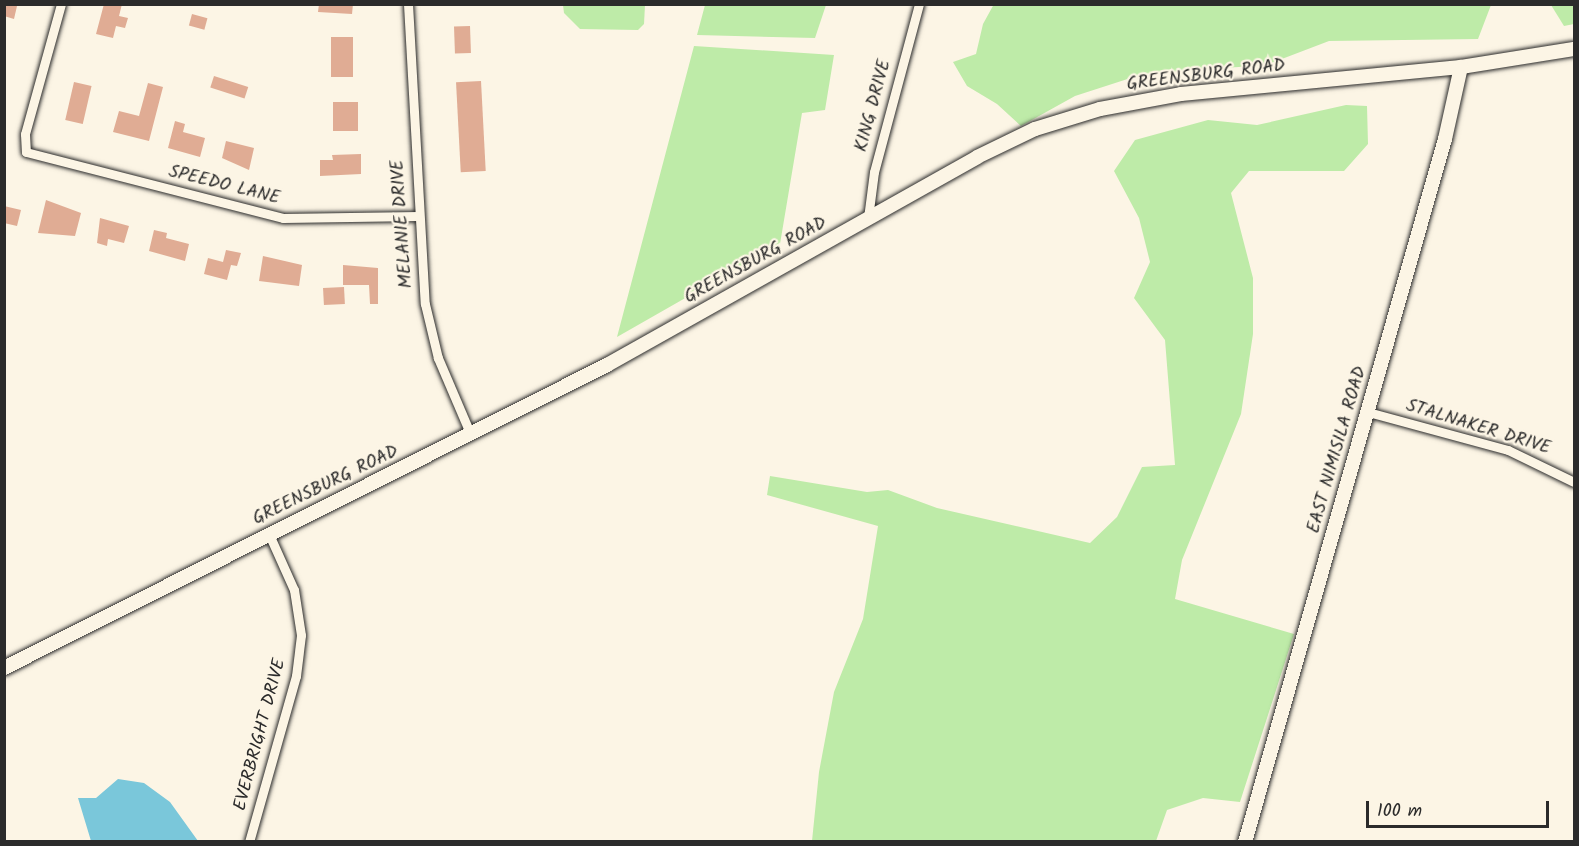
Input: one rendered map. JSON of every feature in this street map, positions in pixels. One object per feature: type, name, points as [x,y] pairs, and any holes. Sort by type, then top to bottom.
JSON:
[{"type":"main road","name":"GREENSBURG ROAD","points":[[4,668],[607,365],[1006,142],[1100,109],[1181,94],[1461,67],[1575,49]]},
{"type":"main road","name":"EAST NIMISILA ROAD","points":[[1245,842],[1445,139],[1461,67]]},
{"type":"street","name":"SPEEDO LANE","points":[[61,4],[25,134],[26,152],[282,218],[418,216]]},
{"type":"street","name":"MELANIE DRIVE","points":[[408,4],[418,216],[431,331],[452,396],[470,433]]},
{"type":"street","name":"KING DRIVE","points":[[868,218],[874,172],[919,4]]},
{"type":"street","name":"STALNAKER DRIVE","points":[[1368,412],[1508,450],[1575,482]]},
{"type":"street","name":"EVERBRIGHT DRIVE","points":[[249,842],[296,676],[301,635],[294,590],[269,534]]},
{"type":"green space","points":[[705,4],[826,5],[815,38],[697,35]]},
{"type":"green space","points":[[994,4],[1491,5],[1478,39],[1329,41],[1266,65],[1143,74],[1075,96],[1021,126],[997,104],[967,86],[953,62],[976,54],[983,24]]},
{"type":"green space","points":[[563,5],[645,5],[644,24],[638,30],[580,29],[564,13]]},
{"type":"green space","points":[[1551,5],[1574,5],[1574,24],[1564,26]]},
{"type":"green space","points":[[694,46],[834,55],[825,110],[802,113],[780,244],[617,337]]},
{"type":"green space","points":[[1346,105],[1367,106],[1368,144],[1344,171],[1249,171],[1231,193],[1253,278],[1253,334],[1241,414],[1182,560],[1175,599],[1294,634],[1240,802],[1203,798],[1167,810],[1156,841],[812,841],[819,772],[834,692],[863,619],[878,526],[767,495],[770,476],[867,492],[888,490],[937,508],[1090,543],[1117,517],[1142,467],[1175,465],[1165,340],[1134,298],[1150,262],[1139,218],[1114,171],[1135,140],[1208,120],[1257,125]]},
{"type":"water","points":[[118,779],[144,783],[170,802],[198,841],[91,841],[78,798],[96,798]]},
{"type":"building","points":[[4,4],[17,6],[14,19],[4,16]]},
{"type":"building","points":[[104,4],[122,4],[119,16],[128,18],[125,28],[116,26],[113,38],[96,34]]},
{"type":"building","points":[[319,4],[353,4],[352,14],[318,12]]},
{"type":"building","points":[[192,14],[207,18],[204,30],[189,26]]},
{"type":"building","points":[[470,26],[471,53],[455,54],[454,27]]},
{"type":"building","points":[[331,37],[353,37],[353,77],[331,77]]},
{"type":"building","points":[[214,76],[248,87],[245,99],[210,87]]},
{"type":"building","points":[[481,81],[486,171],[461,172],[456,82]]},
{"type":"building","points":[[74,82],[92,86],[83,124],[65,120]]},
{"type":"building","points":[[148,83],[163,87],[149,141],[113,132],[119,111],[139,116]]},
{"type":"building","points":[[333,102],[358,102],[358,131],[333,131]]},
{"type":"building","points":[[175,121],[185,124],[183,132],[205,138],[200,157],[168,148]]},
{"type":"building","points":[[226,141],[254,148],[249,170],[222,158]]},
{"type":"building","points":[[361,154],[361,174],[320,176],[320,160],[333,160],[332,155]]},
{"type":"building","points":[[46,200],[81,213],[75,236],[38,233]]},
{"type":"building","points":[[4,206],[21,210],[17,226],[4,223]]},
{"type":"building","points":[[100,218],[129,226],[124,243],[108,239],[107,246],[97,243]]},
{"type":"building","points":[[154,230],[167,233],[166,238],[189,244],[185,261],[149,251]]},
{"type":"building","points":[[226,250],[241,253],[237,266],[231,265],[227,280],[204,274],[208,258],[223,262]]},
{"type":"building","points":[[263,256],[302,265],[299,286],[259,281]]},
{"type":"building","points":[[343,265],[378,268],[378,304],[370,304],[369,285],[343,285]]},
{"type":"building","points":[[344,287],[345,304],[324,305],[323,288]]}]
